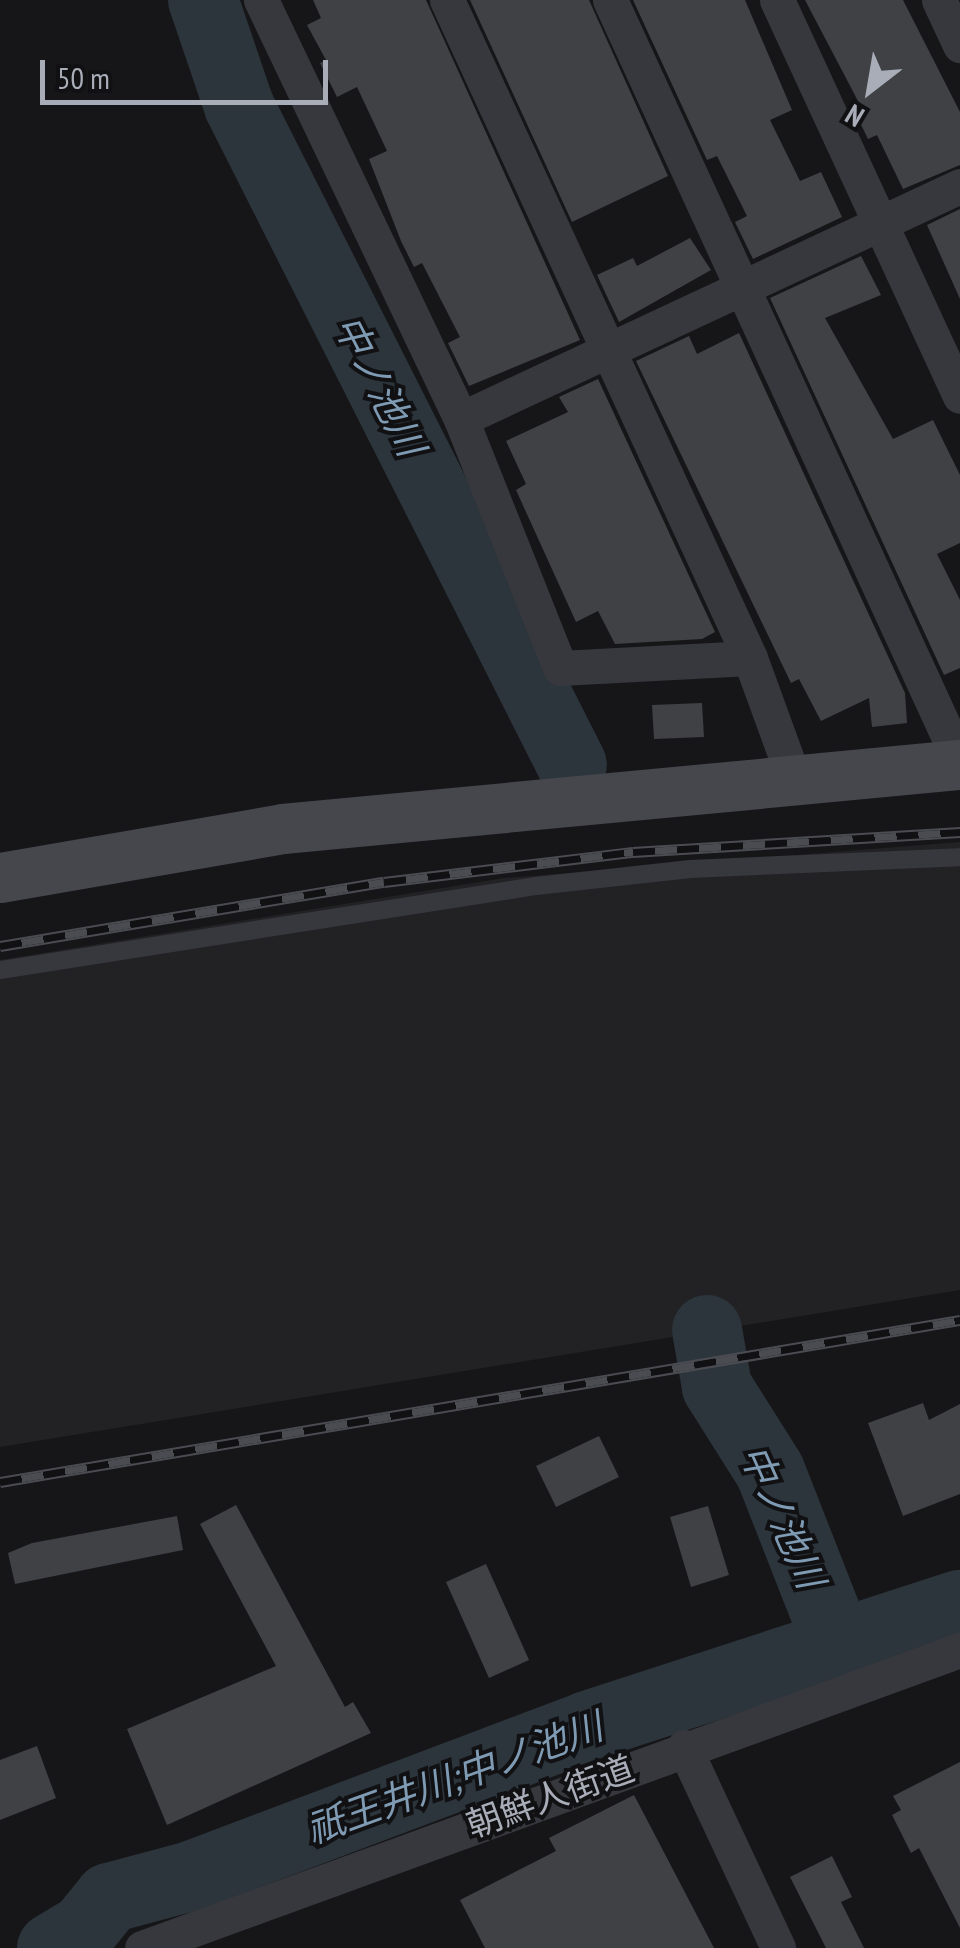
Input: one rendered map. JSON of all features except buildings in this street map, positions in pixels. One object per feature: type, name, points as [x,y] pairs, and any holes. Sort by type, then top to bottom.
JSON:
[{"type":"street","points":[[262,0],[461,419],[560,668],[750,658]]},
{"type":"street","points":[[447,0],[605,352],[750,658],[793,776]]},
{"type":"street","points":[[0,878],[283,829],[627,799],[793,776],[955,765],[950,740],[746,288],[610,0]]},
{"type":"street","points":[[777,0],[960,396]]},
{"type":"street","points":[[939,0],[960,44]]},
{"type":"street","points":[[461,419],[960,186]]},
{"type":"street","name":"朝鮮人街道","points":[[142,1948],[210,1935],[684,1746],[960,1650]]},
{"type":"street","points":[[684,1746],[778,1948]]},
{"type":"lane","points":[[0,970],[536,886],[690,869],[960,858]]},
{"type":"shaded area","points":[[960,842],[960,1290],[0,1447],[0,960],[504,878]]},
{"type":"waterway","name":"中ノ池川","points":[[203,0],[239,106],[572,765]]},
{"type":"waterway","name":"中ノ池川","points":[[707,1330],[717,1387],[770,1471],[839,1647]]},
{"type":"waterway","name":"祇王井川;中ノ池川","points":[[52,1948],[84,1929],[109,1898],[191,1876],[587,1726],[960,1605]]},
{"type":"railway","points":[[0,946],[384,882],[633,852],[960,832]]},
{"type":"railway","points":[[0,1482],[960,1320]]}]
